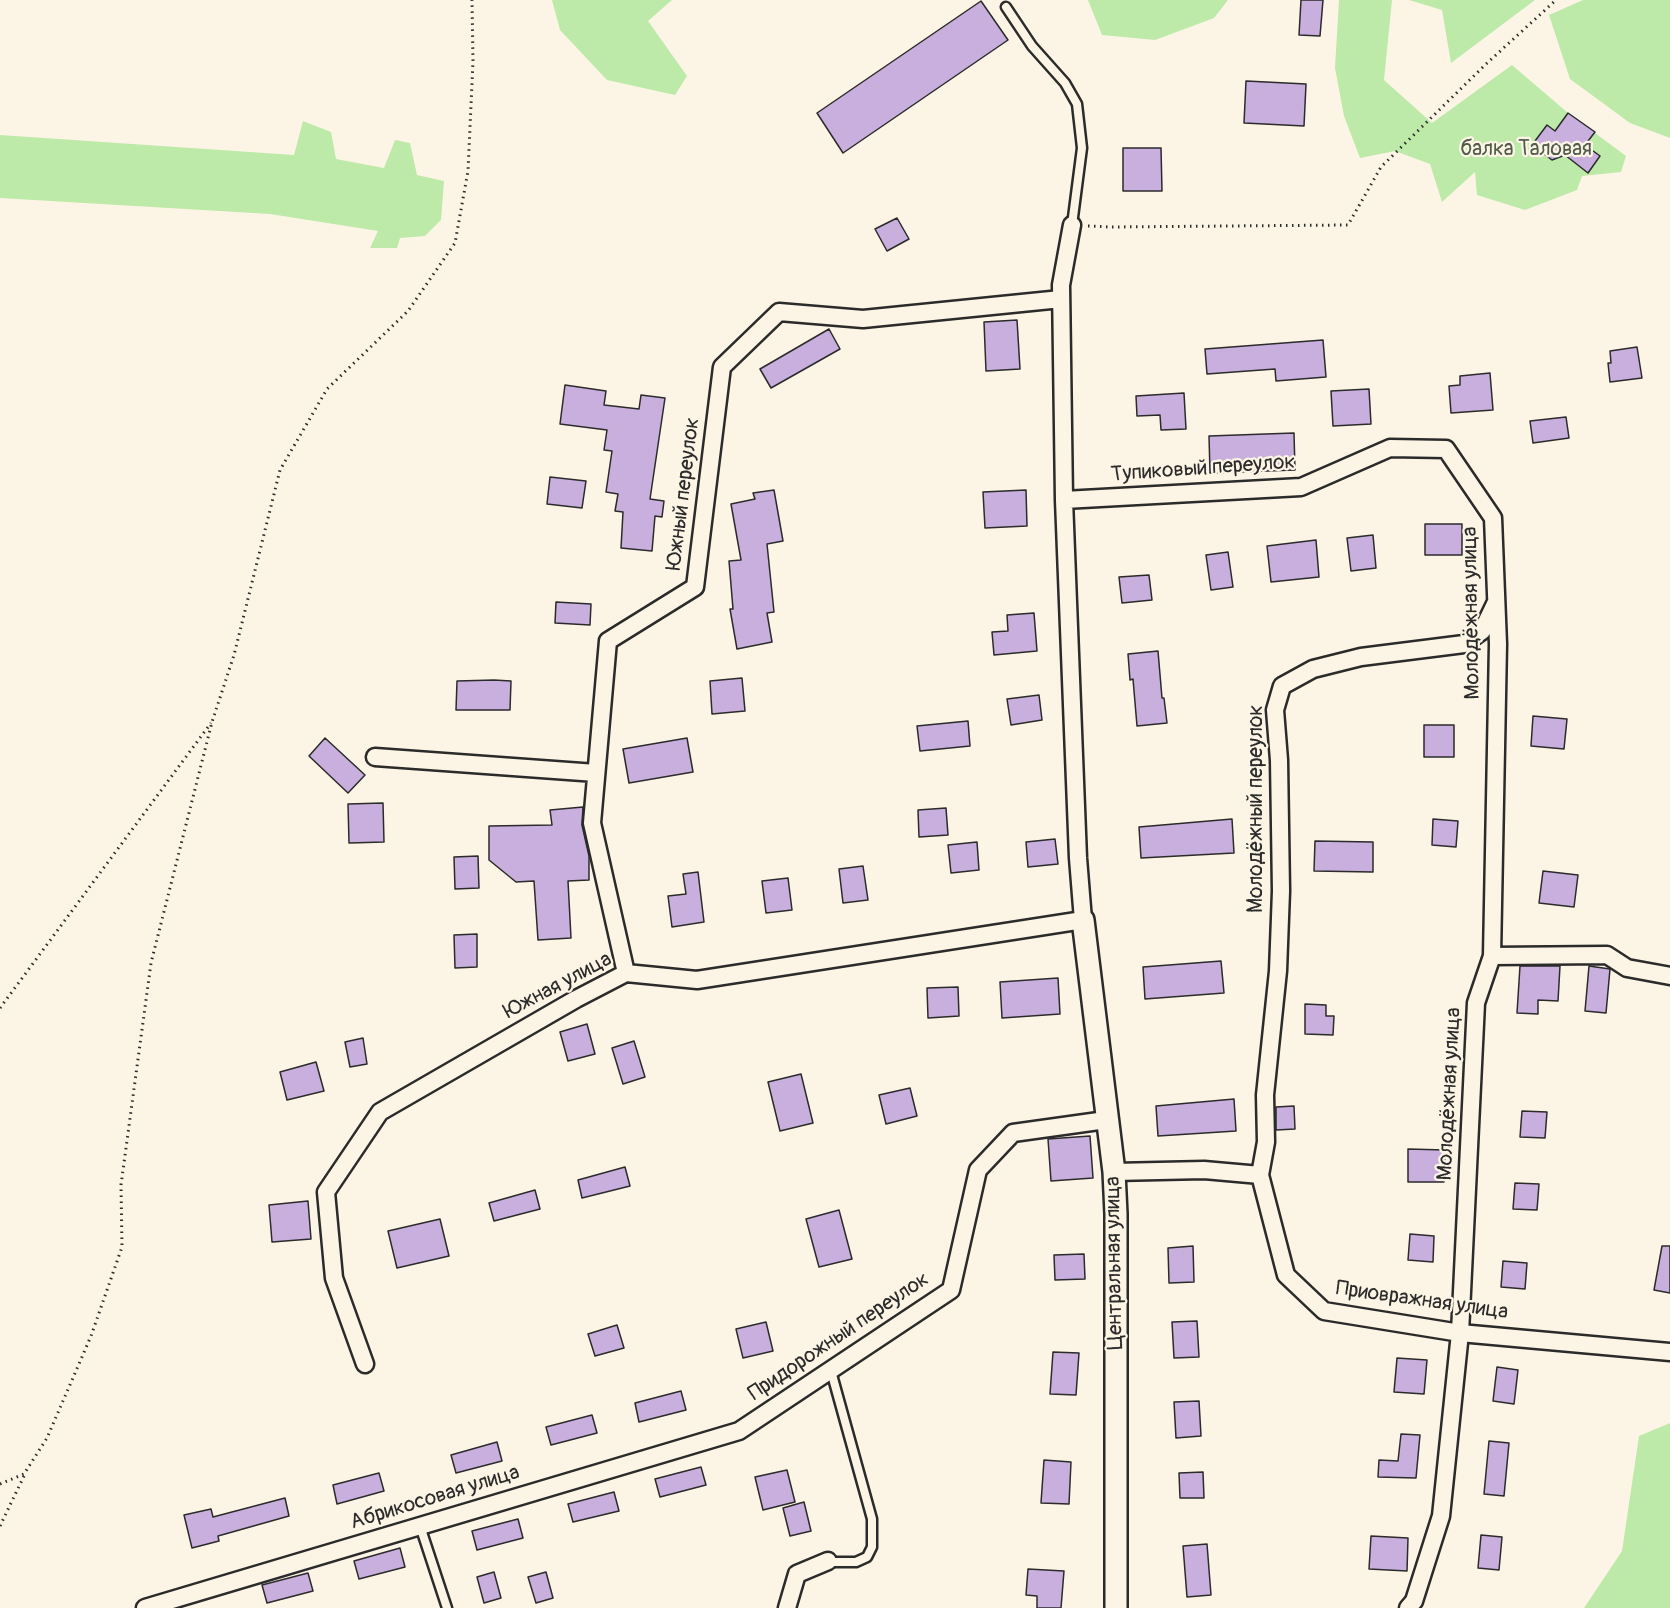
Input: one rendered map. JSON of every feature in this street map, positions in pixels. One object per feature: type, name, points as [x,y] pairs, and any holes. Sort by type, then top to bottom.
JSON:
[{"type":"street","points":[[1072,225],[1060,285],[1064,500],[1078,858],[1083,920]]},
{"type":"street","name":"Южный переулок","points":[[626,974],[592,823],[608,641],[695,587],[722,367],[779,312],[863,319],[1061,299]]},
{"type":"street","name":"Тупиковый переулок","points":[[1064,500],[1301,487],[1390,448],[1446,449]]},
{"type":"street","name":"Молодёжная улица","points":[[1408,1608],[1414,1601],[1441,1516],[1460,1333],[1476,1003],[1492,956],[1498,644],[1493,518],[1446,449]]},
{"type":"street","name":"Молодёжный переулок","points":[[1260,1175],[1266,1142],[1265,1095],[1278,971],[1281,891],[1280,760],[1275,710],[1282,686],[1313,669],[1361,657],[1464,644],[1482,631],[1496,601]]},
{"type":"street","points":[[375,758],[597,773]]},
{"type":"street","name":"Южная улица","points":[[365,1364],[334,1278],[326,1192],[380,1112],[576,999],[626,974],[697,980],[1083,920]]},
{"type":"street","name":"Центральная улица","points":[[1083,920],[1114,1172],[1116,1214],[1116,1608]]},
{"type":"street","points":[[1492,956],[1607,955],[1627,968],[1670,976]]},
{"type":"street","name":"Придорожный переулок","points":[[739,1431],[951,1290],[978,1170],[1013,1133],[1106,1120]]},
{"type":"street","points":[[1114,1172],[1204,1170],[1260,1175]]},
{"type":"street","name":"Приовражная улица","points":[[1260,1175],[1286,1275],[1324,1311],[1460,1333],[1670,1352]]},
{"type":"street","name":"Абрикосовая улица","points":[[145,1608],[739,1431]]},
{"type":"street","points":[[787,1608],[797,1574],[828,1561]]},
{"type":"lane","points":[[1006,7],[1032,46],[1065,83],[1077,104],[1082,148],[1072,225]]},
{"type":"lane","points":[[828,1561],[856,1562],[867,1557],[872,1546],[872,1519],[831,1371]]},
{"type":"lane","points":[[420,1526],[447,1608]]},
{"type":"lane","points":[[776,1608],[786,1596],[797,1574]]},
{"type":"path","points":[[0,1526],[24,1474],[47,1438],[91,1336],[122,1246],[121,1185],[151,963],[212,722],[234,656],[280,470],[327,389],[408,311],[455,243],[468,171],[473,61],[472,0]]},
{"type":"path","points":[[1072,225],[1110,227],[1348,225],[1381,167],[1485,65],[1556,0]]},
{"type":"path","points":[[0,1008],[212,722]]},
{"type":"path","points":[[0,1484],[24,1474]]},
{"type":"green space","points":[[552,0],[672,0],[648,21],[687,76],[675,95],[607,80],[560,30]]},
{"type":"green space","points":[[1088,0],[1228,0],[1214,18],[1155,40],[1102,35]]},
{"type":"green space","name":"балка Таловая","points":[[1339,0],[1392,0],[1384,80],[1432,123],[1512,65],[1568,113],[1626,156],[1621,172],[1582,176],[1577,190],[1525,210],[1477,195],[1475,172],[1442,202],[1430,164],[1395,151],[1360,158],[1344,116],[1335,68]]},
{"type":"green space","points":[[1409,0],[1535,0],[1451,63],[1442,10]]},
{"type":"green space","points":[[1583,0],[1670,0],[1670,138],[1630,123],[1570,79],[1549,15]]},
{"type":"green space","points":[[303,121],[331,132],[336,159],[384,168],[395,140],[410,143],[417,175],[444,181],[441,220],[425,236],[400,238],[397,248],[370,248],[378,231],[270,214],[0,198],[0,135],[294,155]]},
{"type":"green space","points":[[1670,1423],[1670,1608],[1584,1608],[1622,1551],[1639,1436]]},
{"type":"building","points":[[1301,0],[1323,0],[1320,36],[1299,35]]},
{"type":"building","points":[[981,1],[1008,40],[843,153],[817,113]]},
{"type":"building","points":[[1246,81],[1306,84],[1304,126],[1244,123]]},
{"type":"building","points":[[1568,113],[1595,132],[1585,145],[1600,156],[1588,173],[1565,155],[1552,160],[1532,145],[1547,125],[1555,131]]},
{"type":"building","points":[[1123,148],[1161,148],[1162,191],[1123,191]]},
{"type":"building","points":[[897,218],[909,239],[887,251],[875,229]]},
{"type":"building","points":[[1017,320],[1020,369],[986,371],[984,322]]},
{"type":"building","points":[[829,329],[840,349],[771,388],[760,369]]},
{"type":"building","points":[[1323,340],[1326,377],[1276,381],[1275,369],[1207,374],[1205,349]]},
{"type":"building","points":[[1637,347],[1642,378],[1610,382],[1608,363],[1611,363],[1610,351]]},
{"type":"building","points":[[1490,373],[1493,410],[1451,413],[1449,386],[1460,385],[1460,376]]},
{"type":"building","points":[[565,385],[606,391],[604,405],[639,409],[641,395],[665,398],[650,499],[664,501],[662,517],[655,516],[652,551],[621,548],[623,512],[615,511],[618,494],[606,492],[612,451],[604,450],[607,430],[560,424]]},
{"type":"building","points":[[1369,389],[1371,424],[1333,426],[1331,391]]},
{"type":"building","points":[[1184,393],[1186,429],[1161,430],[1160,415],[1137,416],[1136,396]]},
{"type":"building","points":[[1566,417],[1569,438],[1533,443],[1530,421]]},
{"type":"building","points":[[1294,433],[1295,470],[1210,473],[1209,436]]},
{"type":"building","points":[[550,477],[586,481],[582,508],[547,504]]},
{"type":"building","points":[[774,490],[783,541],[767,544],[774,612],[767,613],[772,642],[737,649],[730,609],[733,609],[729,561],[741,560],[731,504],[755,499],[753,493]]},
{"type":"building","points":[[1026,490],[1027,526],[985,528],[983,492]]},
{"type":"building","points":[[1425,524],[1462,524],[1462,555],[1425,555]]},
{"type":"building","points":[[1373,535],[1376,568],[1351,571],[1347,538]]},
{"type":"building","points":[[1316,540],[1319,577],[1271,582],[1267,546]]},
{"type":"building","points":[[1228,552],[1233,587],[1211,590],[1206,555]]},
{"type":"building","points":[[1149,575],[1152,600],[1122,603],[1119,577]]},
{"type":"building","points":[[556,602],[591,604],[590,625],[555,623]]},
{"type":"building","points":[[1034,613],[1037,651],[994,655],[992,632],[1008,631],[1007,615]]},
{"type":"building","points":[[1158,651],[1162,698],[1164,698],[1167,723],[1137,726],[1133,679],[1130,680],[1128,654]]},
{"type":"building","points":[[742,678],[745,711],[712,714],[710,681]]},
{"type":"building","points":[[457,681],[511,681],[510,710],[456,710]]},
{"type":"building","points":[[1039,695],[1042,720],[1011,725],[1007,699]]},
{"type":"building","points":[[1533,716],[1567,719],[1564,749],[1531,746]]},
{"type":"building","points":[[968,721],[970,746],[920,751],[917,726]]},
{"type":"building","points":[[1424,725],[1454,725],[1454,757],[1424,757]]},
{"type":"building","points":[[325,738],[365,775],[348,793],[309,756]]},
{"type":"building","points":[[687,738],[693,772],[629,783],[623,749]]},
{"type":"building","points":[[383,803],[384,842],[349,843],[348,804]]},
{"type":"building","points":[[583,807],[582,825],[589,856],[589,880],[568,881],[571,938],[538,940],[534,881],[516,882],[489,860],[489,826],[552,825],[550,810]]},
{"type":"building","points":[[946,808],[948,835],[919,837],[918,810]]},
{"type":"building","points":[[1232,819],[1234,853],[1141,858],[1139,827]]},
{"type":"building","points":[[1433,819],[1458,821],[1456,847],[1432,845]]},
{"type":"building","points":[[1055,839],[1058,864],[1028,867],[1026,842]]},
{"type":"building","points":[[1315,841],[1373,842],[1373,872],[1314,871]]},
{"type":"building","points":[[977,842],[979,870],[951,873],[948,845]]},
{"type":"building","points":[[478,856],[479,888],[455,889],[454,857]]},
{"type":"building","points":[[863,866],[868,900],[843,903],[839,869]]},
{"type":"building","points":[[1543,871],[1578,875],[1574,907],[1539,903]]},
{"type":"building","points":[[698,872],[704,922],[672,927],[668,896],[686,894],[683,874]]},
{"type":"building","points":[[788,878],[792,910],[766,913],[762,881]]},
{"type":"building","points":[[477,934],[477,967],[455,968],[454,935]]},
{"type":"building","points":[[1221,961],[1224,993],[1145,999],[1143,967]]},
{"type":"building","points":[[1520,966],[1560,966],[1558,1001],[1538,1000],[1538,1014],[1517,1013]]},
{"type":"building","points":[[1589,966],[1610,969],[1606,1013],[1585,1011]]},
{"type":"building","points":[[1058,978],[1060,1014],[1002,1018],[1000,982]]},
{"type":"building","points":[[958,987],[959,1016],[928,1018],[927,988]]},
{"type":"building","points":[[1305,1004],[1326,1005],[1326,1016],[1334,1016],[1333,1035],[1305,1034]]},
{"type":"building","points":[[587,1024],[595,1054],[568,1061],[560,1032]]},
{"type":"building","points":[[363,1038],[367,1064],[350,1067],[345,1042]]},
{"type":"building","points":[[634,1041],[645,1077],[623,1084],[612,1048]]},
{"type":"building","points":[[316,1062],[324,1091],[287,1100],[280,1072]]},
{"type":"building","points":[[801,1074],[813,1123],[780,1131],[768,1082]]},
{"type":"building","points":[[910,1088],[917,1116],[886,1124],[879,1095]]},
{"type":"building","points":[[1234,1099],[1236,1131],[1158,1136],[1156,1106]]},
{"type":"building","points":[[1294,1106],[1295,1129],[1276,1130],[1276,1107]]},
{"type":"building","points":[[1522,1111],[1547,1112],[1545,1138],[1520,1137]]},
{"type":"building","points":[[1090,1136],[1093,1178],[1051,1181],[1048,1139]]},
{"type":"building","points":[[1408,1149],[1445,1150],[1444,1182],[1408,1182]]},
{"type":"building","points":[[625,1167],[630,1186],[582,1198],[578,1180]]},
{"type":"building","points":[[1515,1183],[1539,1184],[1537,1210],[1513,1209]]},
{"type":"building","points":[[535,1190],[540,1209],[494,1221],[489,1203]]},
{"type":"building","points":[[308,1201],[311,1239],[272,1242],[269,1205]]},
{"type":"building","points":[[839,1210],[852,1259],[819,1267],[806,1219]]},
{"type":"building","points":[[440,1219],[449,1256],[397,1268],[388,1231]]},
{"type":"building","points":[[1410,1234],[1434,1236],[1433,1262],[1408,1260]]},
{"type":"building","points":[[1193,1246],[1194,1282],[1169,1283],[1168,1248]]},
{"type":"building","points":[[1662,1246],[1670,1246],[1670,1293],[1654,1290]]},
{"type":"building","points":[[1084,1254],[1085,1279],[1055,1280],[1054,1255]]},
{"type":"building","points":[[1503,1261],[1527,1263],[1525,1289],[1501,1287]]},
{"type":"building","points":[[1197,1321],[1199,1357],[1174,1358],[1172,1322]]},
{"type":"building","points":[[766,1322],[773,1351],[743,1358],[736,1329]]},
{"type":"building","points":[[617,1325],[624,1348],[595,1356],[588,1334]]},
{"type":"building","points":[[1053,1352],[1079,1353],[1076,1395],[1050,1394]]},
{"type":"building","points":[[1397,1358],[1427,1360],[1424,1394],[1394,1392]]},
{"type":"building","points":[[1497,1367],[1518,1370],[1514,1404],[1493,1401]]},
{"type":"building","points":[[681,1391],[686,1410],[639,1422],[635,1403]]},
{"type":"building","points":[[1199,1401],[1201,1436],[1176,1438],[1174,1402]]},
{"type":"building","points":[[592,1415],[597,1433],[551,1445],[546,1427]]},
{"type":"building","points":[[1401,1434],[1420,1435],[1416,1478],[1378,1477],[1379,1460],[1398,1461]]},
{"type":"building","points":[[1489,1441],[1509,1443],[1504,1496],[1484,1494]]},
{"type":"building","points":[[497,1442],[502,1461],[456,1473],[451,1455]]},
{"type":"building","points":[[1044,1460],[1071,1462],[1069,1504],[1041,1503]]},
{"type":"building","points":[[701,1467],[706,1485],[660,1497],[655,1479]]},
{"type":"building","points":[[787,1470],[795,1502],[763,1510],[755,1477]]},
{"type":"building","points":[[1203,1472],[1204,1498],[1180,1498],[1179,1473]]},
{"type":"building","points":[[379,1473],[384,1491],[337,1504],[333,1485]]},
{"type":"building","points":[[614,1492],[619,1511],[573,1522],[568,1504]]},
{"type":"building","points":[[285,1498],[289,1516],[218,1536],[219,1541],[192,1548],[184,1515],[211,1509],[213,1517]]},
{"type":"building","points":[[804,1502],[811,1531],[790,1536],[783,1508]]},
{"type":"building","points":[[518,1519],[523,1538],[477,1550],[472,1531]]},
{"type":"building","points":[[1481,1535],[1502,1537],[1499,1570],[1478,1568]]},
{"type":"building","points":[[1371,1536],[1408,1538],[1407,1571],[1369,1569]]},
{"type":"building","points":[[1207,1544],[1211,1595],[1187,1597],[1183,1546]]},
{"type":"building","points":[[400,1548],[405,1567],[359,1579],[354,1561]]},
{"type":"building","points":[[1028,1569],[1064,1571],[1061,1608],[1037,1608],[1037,1596],[1026,1595]]},
{"type":"building","points":[[494,1572],[501,1598],[484,1603],[477,1577]]},
{"type":"building","points":[[546,1572],[553,1598],[536,1603],[528,1577]]},
{"type":"building","points":[[308,1573],[313,1591],[267,1603],[262,1585]]}]
